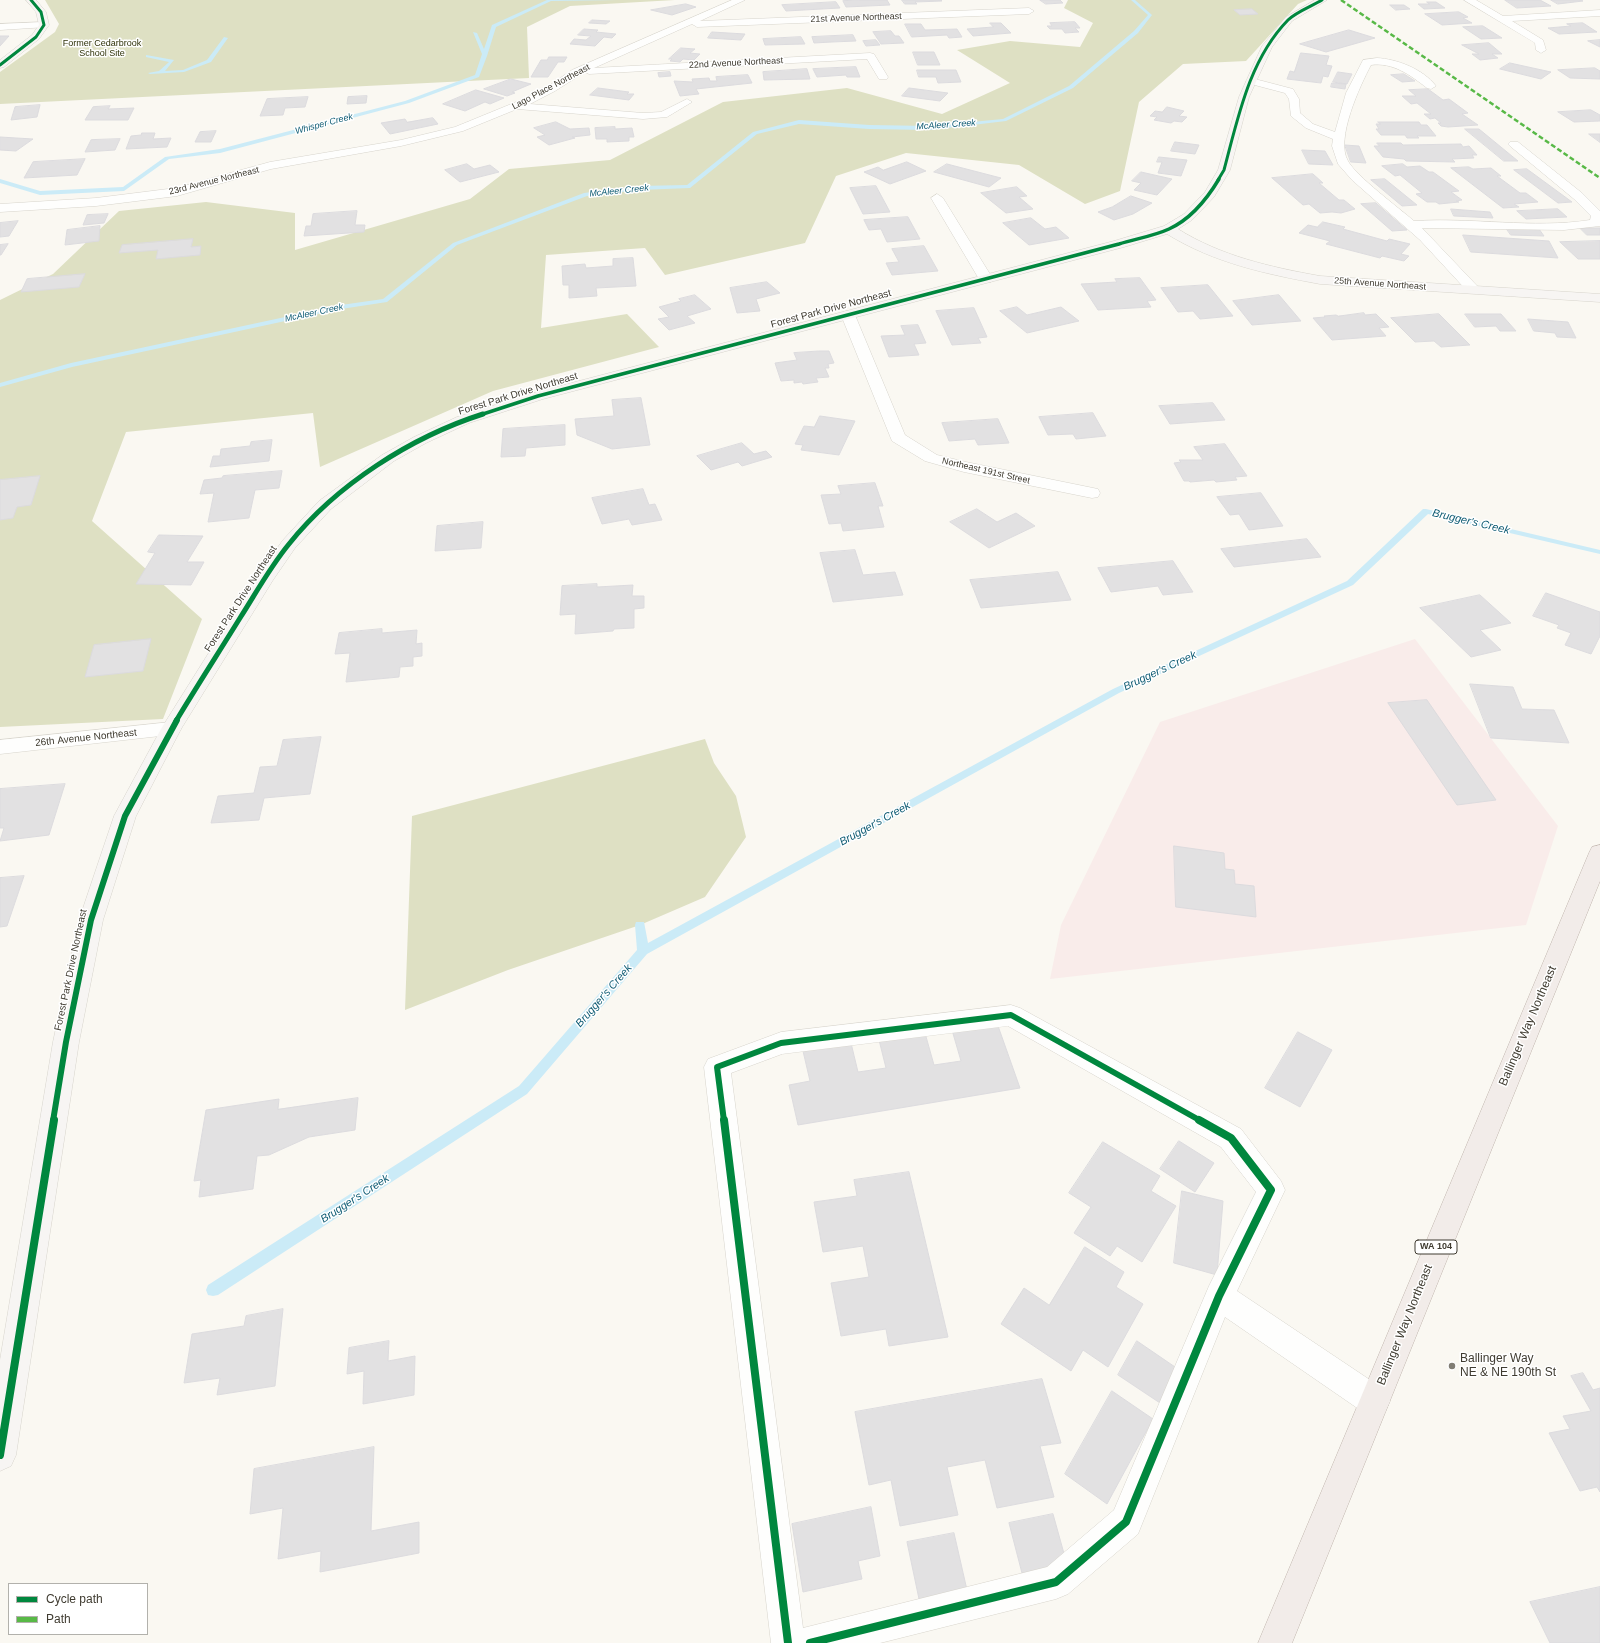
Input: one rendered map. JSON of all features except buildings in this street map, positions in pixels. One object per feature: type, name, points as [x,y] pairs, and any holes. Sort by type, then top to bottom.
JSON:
[{"type":"main road","name":"Ballinger Way Northeast","points":[[1275,1643],[1600,853]]},
{"type":"street","points":[[31,0],[40,12],[44,25]]},
{"type":"street","name":"Lago Place Northeast","points":[[401,142],[459,129],[516,106],[551,89],[576,72],[740,0]]},
{"type":"street","name":"Forest Park Drive Northeast","points":[[0,1455],[66,1042],[91,920],[125,816],[171,729],[260,584],[289,544],[325,505],[388,458],[420,440],[463,420],[538,396],[1119,244],[1169,229],[1188,217],[1210,194],[1224,170],[1244,97],[1267,46],[1290,19],[1322,0]]},
{"type":"street","points":[[1469,0],[1540,42],[1541,50]]},
{"type":"street","name":"21st Avenue Northeast","points":[[683,24],[1028,11]]},
{"type":"street","points":[[1501,19],[1600,13]]},
{"type":"street","points":[[0,27],[44,25]]},
{"type":"street","points":[[0,65],[5,58],[36,37],[44,25]]},
{"type":"street","name":"22nd Avenue Northeast","points":[[576,72],[870,56],[883,77]]},
{"type":"street","points":[[1431,86],[1405,67],[1388,61],[1378,60],[1367,62],[1351,93],[1338,146],[1342,162],[1356,177],[1425,236],[1474,290]]},
{"type":"street","points":[[1250,81],[1289,91],[1293,95],[1295,114],[1300,120],[1312,129],[1339,137]]},
{"type":"street","points":[[516,106],[643,116],[663,115],[687,102]]},
{"type":"street","name":"23rd Avenue Northeast","points":[[0,208],[96,202],[177,192],[270,166],[401,142]]},
{"type":"street","points":[[1411,225],[1445,222],[1519,226],[1585,226],[1596,223],[1598,214],[1514,144]]},
{"type":"street","points":[[937,198],[986,279]]},
{"type":"street","name":"25th Avenue Northeast","points":[[1169,229],[1200,247],[1241,263],[1280,273],[1320,280],[1600,298]]},
{"type":"street","name":"Northeast 191st Street","points":[[848,315],[898,438],[931,458],[964,467],[1092,493]]},
{"type":"street","name":"26th Avenue Northeast","points":[[0,747],[171,729]]},
{"type":"street","points":[[788,1643],[717,1067],[781,1043],[1011,1015],[1231,1138],[1271,1190],[1219,1296],[1126,1522],[1056,1582],[810,1643]]},
{"type":"street","points":[[1219,1296],[1374,1401]]},
{"type":"shaded area","points":[[1415,639],[1558,826],[1526,925],[1050,979],[1061,925],[1160,722]]},
{"type":"green space","name":"Former Cedarbrook School Site","points":[[45,0],[675,0],[570,6],[527,27],[529,78],[0,104],[0,72],[55,32],[59,24]]},
{"type":"green space","points":[[1068,0],[1307,0],[1298,4],[1246,61],[1183,64],[1139,102],[1120,191],[1085,204],[1019,165],[906,153],[836,176],[805,243],[665,275],[645,248],[546,255],[541,328],[627,314],[659,347],[493,391],[320,467],[313,413],[126,432],[92,521],[202,619],[163,719],[0,727],[0,300],[53,274],[119,211],[206,202],[295,213],[295,250],[470,199],[509,169],[610,160],[723,102],[847,88],[942,114],[1010,83],[957,50],[1010,41],[1080,47],[1093,23],[1064,8]]},
{"type":"green space","points":[[705,739],[714,763],[736,796],[746,837],[705,897],[640,925],[508,970],[405,1010],[412,816]]},
{"type":"waterway","name":"Whisper Creek","points":[[484,54],[494,26],[550,0],[615,0]]},
{"type":"waterway","name":"McAleer Creek","points":[[0,385],[71,365],[341,307],[385,301],[455,244],[586,194],[639,188],[688,187],[755,133],[799,122],[869,127],[930,128],[1004,120],[1071,87],[1136,32],[1150,15],[1133,0]]},
{"type":"waterway","points":[[475,33],[484,54]]},
{"type":"waterway","points":[[150,73],[184,71],[209,61],[226,38]]},
{"type":"waterway","name":"Whisper Creek","points":[[0,181],[40,193],[124,189],[167,158],[220,151],[407,102],[477,76],[484,54]]},
{"type":"waterway","points":[[148,56],[172,61],[161,72]]},
{"type":"waterway","name":"Brugger's Creek","points":[[643,951],[1116,691],[1350,583],[1426,511],[1600,552]]},
{"type":"waterway","points":[[640,925],[643,951]]},
{"type":"waterway","name":"Brugger's Creek","points":[[213,1290],[523,1090],[643,951]]},
{"type":"marked path","points":[[1341,0],[1600,178]]},
{"type":"cycle path","points":[[0,65],[36,37],[44,25],[41,12],[31,0]]},
{"type":"cycle path","points":[[0,1455],[66,1042],[91,920],[125,816],[171,729],[264,579],[289,544],[325,505],[388,458],[420,440],[463,420],[538,396],[1119,244],[1169,229],[1188,217],[1210,194],[1224,170],[1244,97],[1267,46],[1289,19],[1322,0]]},
{"type":"cycle path","points":[[788,1643],[717,1067],[781,1043],[1011,1015],[1231,1138],[1271,1190],[1219,1296],[1126,1522],[1056,1582],[810,1643]]},
{"type":"place","name":"Ballinger Way NE & NE 190th St","points":[[1452,1366]]}]
